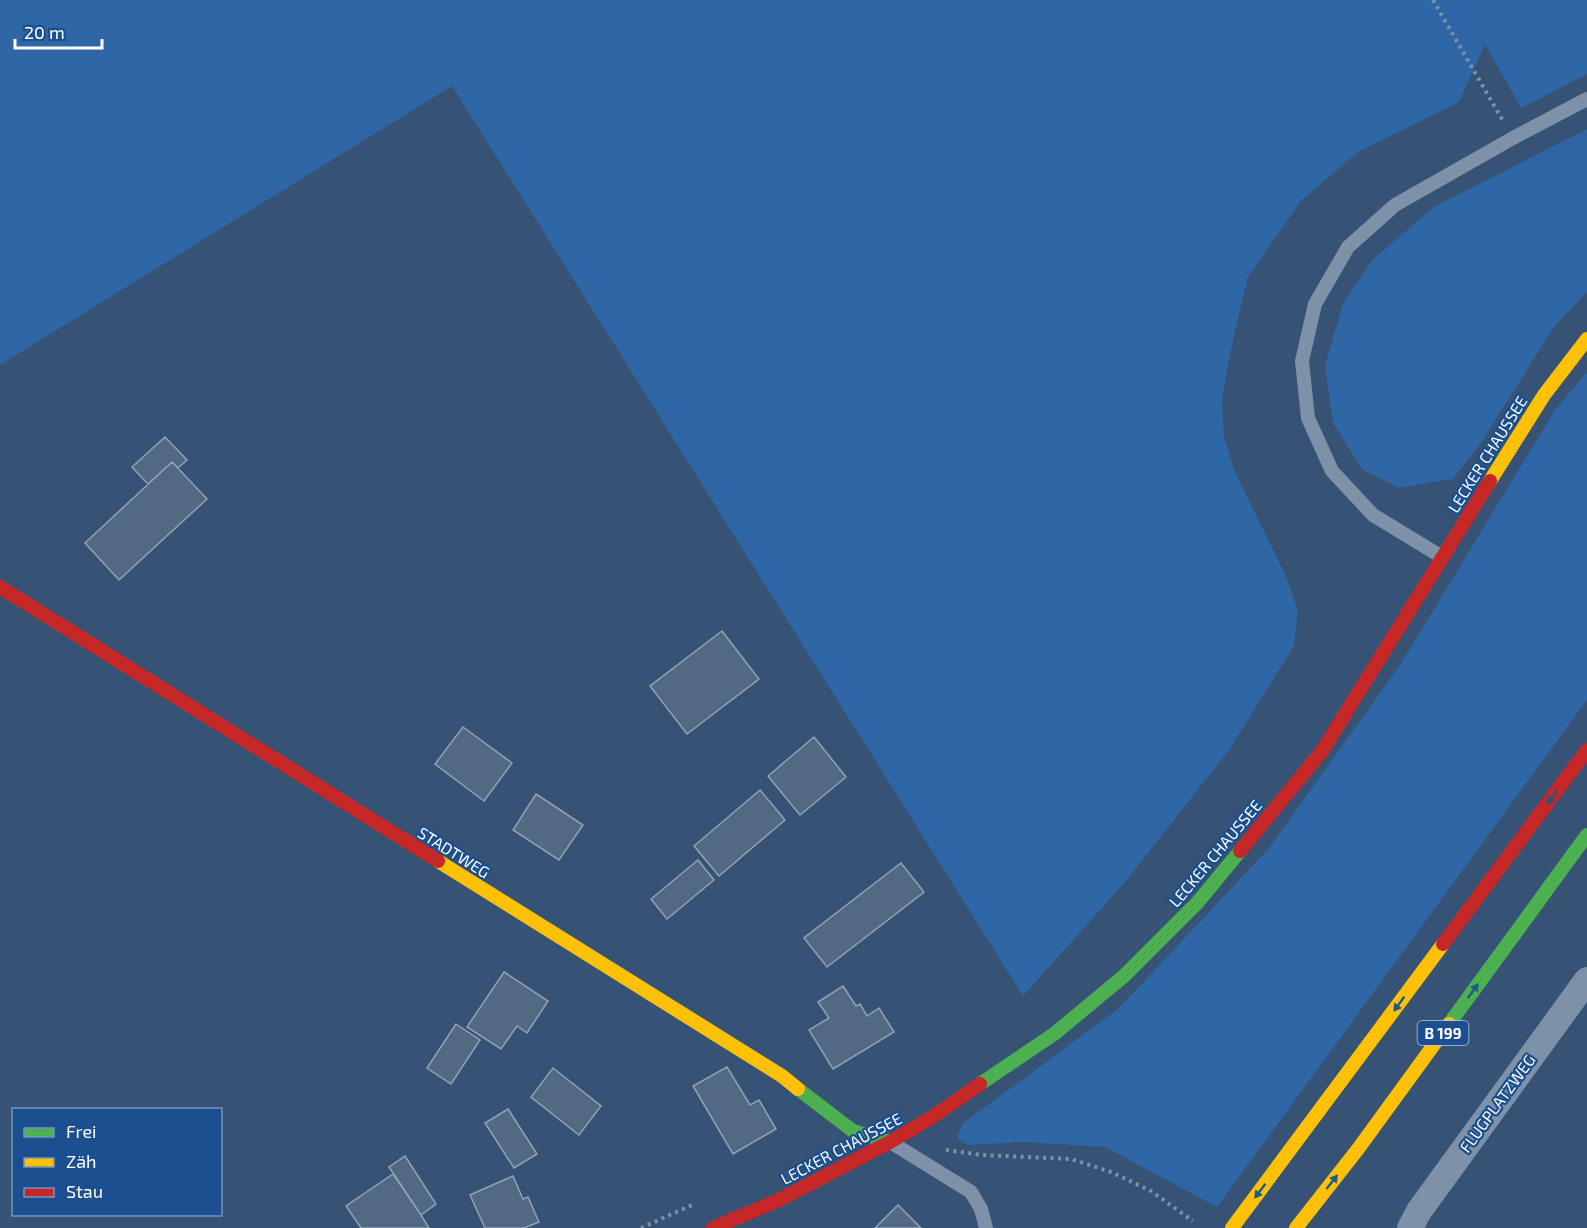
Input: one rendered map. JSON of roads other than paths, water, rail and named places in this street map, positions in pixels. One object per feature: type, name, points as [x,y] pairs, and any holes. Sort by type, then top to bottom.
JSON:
[{"type":"main road","name":"LECKER CHAUSSEE","points":[[713,1228],[779,1200],[890,1142],[934,1116],[1054,1034],[1124,976],[1198,902],[1322,751],[1544,395],[1587,339]]},
{"type":"main road","name":"STADTWEG","points":[[0,587],[782,1076],[853,1131],[890,1142]]},
{"type":"main road","name":"B 199","points":[[1232,1228],[1587,750]]},
{"type":"main road","name":"B 199","points":[[1296,1228],[1365,1139],[1587,835]]},
{"type":"street","name":"FLUGPLATZWEG","points":[[1410,1228],[1419,1211],[1587,980]]},
{"type":"lane","points":[[1442,557],[1373,515],[1332,471],[1308,418],[1302,361],[1315,304],[1348,247],[1395,205],[1587,99]]},
{"type":"lane","points":[[890,1142],[971,1192],[981,1209],[986,1228]]}]
